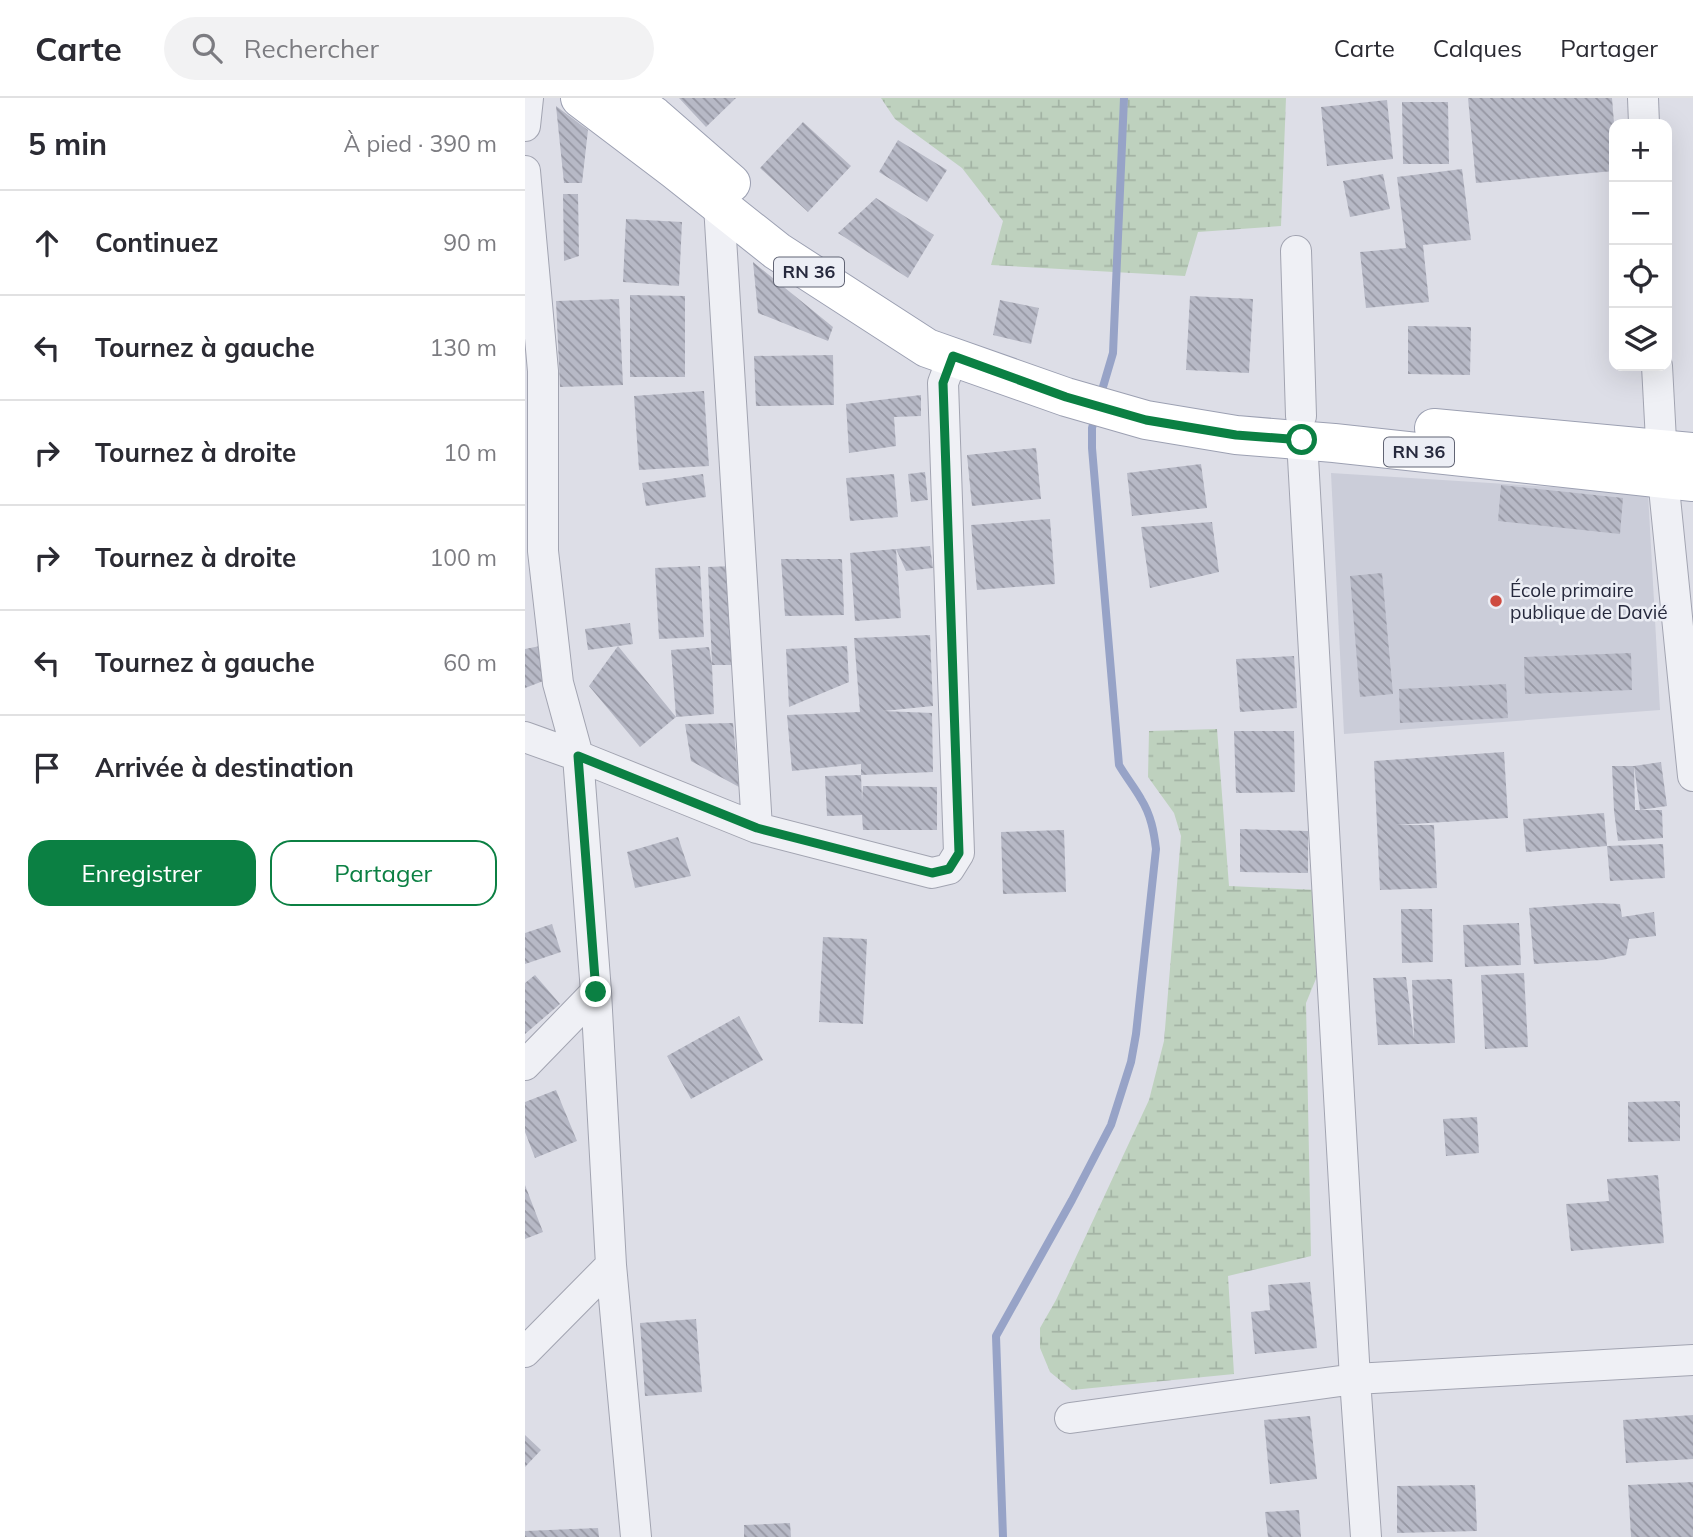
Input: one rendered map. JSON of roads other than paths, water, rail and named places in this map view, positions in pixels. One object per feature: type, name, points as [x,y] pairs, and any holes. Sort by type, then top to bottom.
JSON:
[{"type":"main road","name":"RN 36","points":[[580,98],[777,251],[927,348],[1147,410],[1678,465]]},
{"type":"main road","name":"RN 36","points":[[628,98],[654,116],[790,232],[863,286],[901,311],[1067,388]]},
{"type":"street","points":[[525,126],[528,98]]},
{"type":"street","points":[[1643,98],[1644,119]]},
{"type":"street","points":[[525,171],[543,370],[543,551],[558,683],[578,756],[596,992],[611,1265],[636,1537]]},
{"type":"street","points":[[719,205],[757,828]]},
{"type":"street","points":[[1296,251],[1302,428],[1366,1537]]},
{"type":"street","points":[[525,737],[757,828],[932,873],[949,869],[959,853],[943,383],[953,356]]},
{"type":"street","points":[[1658,371],[1678,465],[1693,776]]},
{"type":"street","points":[[525,1065],[596,992]]},
{"type":"street","points":[[525,1352],[611,1265]]},
{"type":"street","points":[[1070,1418],[1355,1379],[1693,1360]]},
{"type":"waterway","points":[[1100,397],[1113,353],[1124,98]]},
{"type":"waterway","points":[[1003,1537],[996,1336],[1111,1125],[1131,1062],[1136,1034],[1156,849],[1147,811],[1119,765],[1092,448],[1095,417]]},
{"type":"place","name":"École primaire publique de Davié","points":[[1496,601]]}]
